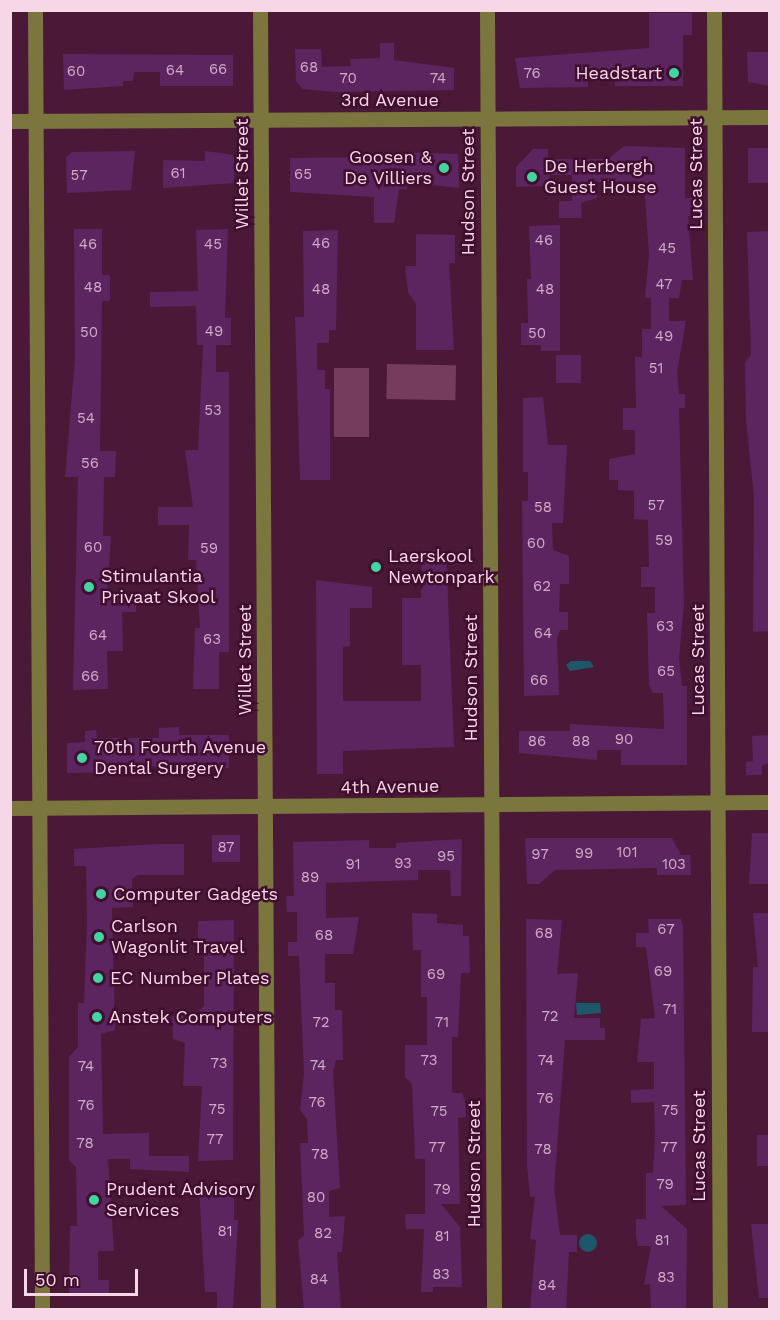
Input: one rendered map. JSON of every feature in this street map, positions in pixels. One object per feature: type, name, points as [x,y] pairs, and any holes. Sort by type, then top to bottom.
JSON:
[{"type":"street","points":[[34,10],[42,1310]]},
{"type":"street","name":"Willet Street","points":[[260,10],[268,1310]]},
{"type":"street","name":"Hudson Street","points":[[487,10],[494,1310]]},
{"type":"street","name":"Lucas Street","points":[[714,10],[720,1310]]},
{"type":"street","name":"3rd Avenue","points":[[10,121],[770,117]]},
{"type":"street","name":"4th Avenue","points":[[10,808],[770,802]]},
{"type":"shaded area","points":[[387,364],[456,365],[455,400],[386,399]]},
{"type":"shaded area","points":[[334,368],[369,368],[369,437],[334,437]]},
{"type":"water","points":[[571,661],[590,661],[594,667],[570,671],[566,665]]},
{"type":"water","points":[[576,1003],[600,1003],[601,1013],[577,1015]]},
{"type":"water","points":[[588,1234],[594,1237],[597,1243],[594,1249],[588,1252],[582,1249],[579,1243],[582,1237]]},
{"type":"building","points":[[649,13],[692,13],[692,35],[683,35],[683,86],[615,86],[615,73],[588,73],[588,87],[520,88],[515,58],[649,48]]},
{"type":"building","points":[[380,43],[394,43],[394,60],[454,68],[454,90],[335,92],[303,89],[296,81],[295,49],[321,49],[322,67],[351,66],[350,59],[380,58]]},
{"type":"building","points":[[747,52],[770,52],[770,86],[748,82]]},
{"type":"building","points":[[63,54],[233,55],[233,86],[160,86],[160,72],[134,72],[133,81],[123,81],[123,86],[64,90]]},
{"type":"building","points":[[624,146],[685,148],[685,198],[693,198],[693,216],[688,216],[693,280],[682,280],[679,298],[669,298],[669,321],[686,321],[677,372],[679,394],[685,394],[685,408],[679,408],[684,603],[679,658],[682,686],[687,686],[687,765],[621,765],[621,750],[597,750],[597,760],[519,753],[519,731],[570,731],[570,724],[664,729],[663,693],[653,693],[649,685],[647,613],[655,613],[655,587],[641,587],[641,567],[649,567],[648,520],[634,519],[634,491],[618,490],[618,480],[609,480],[609,459],[635,454],[635,430],[623,430],[623,408],[636,408],[635,357],[642,357],[642,329],[651,329],[651,298],[645,298],[649,255],[644,182],[597,182],[597,198],[581,203],[582,218],[559,218],[559,201],[572,201],[572,175],[549,175],[549,186],[516,187],[516,167],[533,149],[548,149],[548,159],[608,159]]},
{"type":"building","points":[[748,148],[770,148],[770,183],[748,183]]},
{"type":"building","points":[[135,151],[131,190],[67,193],[66,158],[72,152]]},
{"type":"building","points":[[205,151],[234,155],[234,183],[163,188],[163,160],[205,161]]},
{"type":"building","points":[[399,152],[458,154],[459,188],[407,182],[407,189],[399,189],[394,223],[374,223],[374,197],[290,192],[290,158],[388,157],[399,156]]},
{"type":"building","points":[[560,225],[560,351],[541,351],[541,345],[521,345],[521,323],[528,323],[527,279],[531,279],[529,226]]},
{"type":"building","points":[[74,229],[102,229],[102,275],[110,275],[110,301],[102,301],[100,451],[116,451],[115,477],[104,477],[103,536],[111,536],[107,597],[136,597],[136,612],[122,612],[123,651],[107,651],[108,689],[73,690],[78,477],[65,477],[75,358]]},
{"type":"building","points":[[228,229],[225,318],[231,318],[231,345],[216,345],[216,372],[229,372],[229,652],[219,652],[219,689],[193,689],[195,628],[200,628],[196,560],[188,560],[189,525],[158,525],[158,507],[193,507],[185,450],[198,450],[203,345],[197,345],[196,306],[150,307],[150,292],[198,291],[196,230]]},
{"type":"building","points":[[338,230],[336,330],[329,330],[329,343],[317,343],[317,370],[325,370],[325,389],[330,389],[330,480],[300,480],[295,317],[304,317],[303,231]]},
{"type":"building","points":[[770,231],[770,631],[753,632],[754,497],[746,420],[745,362],[751,355],[747,232]]},
{"type":"building","points":[[416,234],[455,235],[455,263],[449,263],[454,350],[416,350],[416,304],[408,292],[405,266],[416,266]]},
{"type":"building","points":[[556,355],[581,355],[581,383],[556,383]]},
{"type":"building","points":[[543,397],[548,445],[567,445],[563,523],[552,523],[553,550],[569,556],[569,584],[560,584],[559,612],[568,612],[568,630],[560,630],[557,638],[559,695],[524,696],[522,501],[528,501],[528,472],[523,472],[523,398]]},
{"type":"building","points":[[422,550],[446,550],[454,747],[343,751],[343,774],[317,774],[316,580],[372,587],[372,608],[350,608],[350,646],[343,647],[343,701],[421,701],[421,665],[402,665],[402,598],[421,598]]},
{"type":"building","points":[[179,727],[179,735],[229,735],[229,768],[140,766],[140,772],[67,773],[67,743],[85,742],[85,731],[96,730],[97,738],[159,738],[159,728]]},
{"type":"building","points":[[770,735],[770,763],[762,765],[762,775],[746,775],[746,762],[753,761],[752,736]]},
{"type":"building","points":[[752,833],[770,833],[770,884],[749,884]]},
{"type":"building","points":[[212,835],[240,835],[240,862],[212,862]]},
{"type":"building","points":[[525,838],[672,838],[681,855],[690,855],[691,875],[657,875],[657,868],[555,870],[539,884],[527,884]]},
{"type":"building","points":[[462,839],[461,896],[451,896],[450,870],[418,870],[418,880],[326,883],[326,918],[359,917],[353,954],[325,954],[325,983],[335,983],[335,1010],[342,1010],[343,1060],[336,1060],[333,1072],[340,1188],[329,1191],[329,1217],[345,1216],[342,1252],[337,1252],[341,1310],[304,1310],[298,1240],[304,1236],[300,1143],[308,1143],[307,1119],[300,1110],[304,1073],[299,956],[288,956],[288,942],[297,942],[297,912],[287,912],[286,896],[294,896],[293,842],[369,840],[369,848],[396,848],[396,843]]},
{"type":"building","points":[[184,844],[184,875],[138,875],[132,879],[133,907],[112,908],[115,1030],[101,1034],[103,1134],[149,1133],[149,1156],[189,1156],[189,1172],[130,1169],[130,1159],[108,1159],[114,1251],[98,1251],[98,1280],[109,1280],[109,1295],[69,1295],[70,1226],[77,1226],[76,1167],[69,1160],[69,1057],[78,1047],[78,1003],[84,1003],[87,923],[86,866],[74,866],[74,849]]},
{"type":"building","points":[[412,913],[437,914],[437,923],[463,925],[463,936],[469,936],[470,973],[461,973],[458,1037],[452,1037],[452,1093],[462,1093],[466,1117],[458,1118],[460,1204],[441,1204],[460,1227],[462,1287],[433,1287],[433,1292],[421,1292],[424,1229],[406,1229],[405,1214],[425,1214],[425,1159],[415,1159],[412,1084],[405,1077],[405,1045],[427,1045],[427,997],[421,997],[421,950],[413,950]]},
{"type":"building","points":[[753,913],[770,913],[770,1032],[752,1032],[753,967],[758,967]]},
{"type":"building","points":[[526,919],[562,920],[557,974],[578,973],[574,1018],[600,1018],[600,1028],[605,1028],[605,1040],[565,1040],[554,1188],[560,1235],[577,1235],[577,1252],[569,1252],[566,1310],[530,1310],[536,1240],[530,1239],[535,1197],[530,1197],[527,1165]]},
{"type":"building","points":[[648,919],[681,919],[683,927],[686,1205],[661,1206],[687,1229],[686,1310],[651,1310],[650,1284],[644,1285],[651,1246],[638,1246],[636,1236],[636,1219],[646,1219],[646,1173],[653,1173],[655,1134],[654,1102],[631,1103],[631,1090],[654,1089],[654,1062],[637,1062],[641,1019],[655,1018],[646,947],[636,947],[636,933],[649,933]]},
{"type":"building","points":[[234,920],[233,1160],[198,1161],[202,1086],[183,1086],[185,1043],[173,1039],[172,1016],[194,1015],[204,1006],[204,948],[198,948],[198,921]]},
{"type":"building","points":[[757,1135],[770,1135],[770,1166],[757,1166]]},
{"type":"building","points":[[199,1187],[234,1187],[234,1220],[238,1220],[233,1310],[217,1310],[217,1292],[205,1292]]},
{"type":"building","points":[[751,1224],[770,1224],[770,1298],[759,1298]]},
{"type":"place","name":"Headstart","points":[[674,73]]},
{"type":"place","name":"Goosen & De Villiers","points":[[444,168]]},
{"type":"place","name":"De Herbergh Guest House","points":[[532,177]]},
{"type":"place","name":"Laerskool Newtonpark","points":[[376,567]]},
{"type":"place","name":"Stimulantia Privaat Skool","points":[[89,587]]},
{"type":"place","name":"70th Fourth Avenue Dental Surgery","points":[[82,758]]},
{"type":"place","name":"Computer Gadgets","points":[[101,894]]},
{"type":"place","name":"Carlson Wagonlit Travel","points":[[99,937]]},
{"type":"place","name":"EC Number Plates","points":[[98,978]]},
{"type":"place","name":"Anstek Computers","points":[[97,1017]]},
{"type":"place","name":"Prudent Advisory Services","points":[[94,1200]]}]
